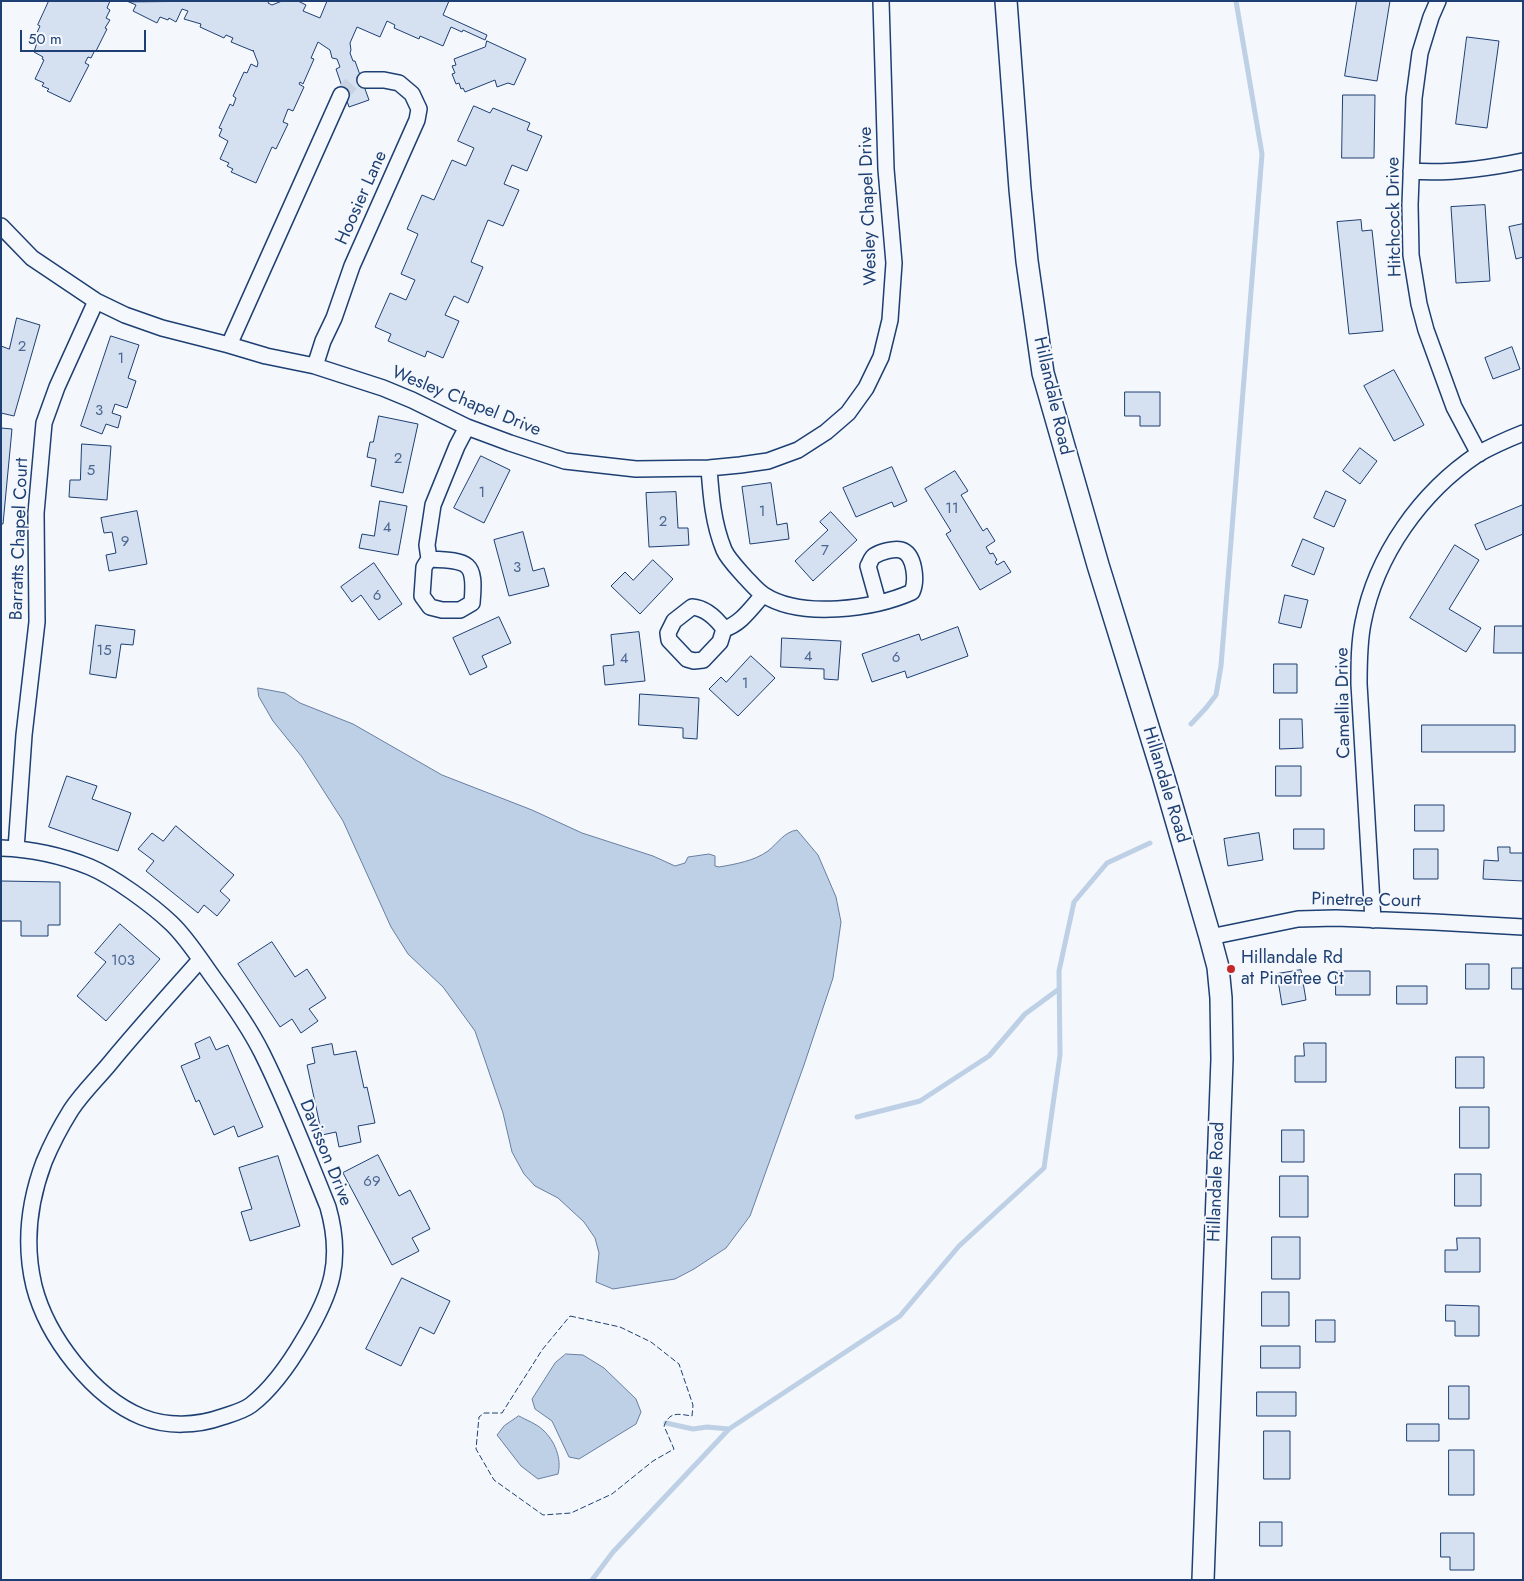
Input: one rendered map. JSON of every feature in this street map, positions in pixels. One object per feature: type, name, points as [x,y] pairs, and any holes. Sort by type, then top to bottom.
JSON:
[{"type":"street","name":"Wesley Chapel Drive","points":[[1,226],[32,258],[96,301],[125,315],[162,328],[269,357],[315,366],[383,388],[467,427],[566,461],[636,468],[709,468],[740,466],[768,461],[798,450],[826,432],[848,412],[866,388],[881,357],[890,320],[894,263],[886,169],[881,1]]},
{"type":"street","name":"Hillandale Road","points":[[1006,1],[1028,270],[1043,373],[1098,565],[1163,774],[1218,967],[1222,1036],[1203,1580]]},
{"type":"street","name":"Hitchcock Drive","points":[[1438,1],[1420,53],[1414,98],[1411,171],[1411,255],[1419,304],[1426,330],[1454,407],[1479,454]]},
{"type":"street","name":"Hoosier Lane","points":[[315,366],[352,266],[384,199],[418,115],[419,109],[412,94],[400,83],[384,80],[365,80]]},
{"type":"street","points":[[229,345],[342,95]]},
{"type":"street","points":[[1411,171],[1453,173],[1523,161]]},
{"type":"street","name":"Barratts Chapel Court","points":[[9,848],[36,622],[36,513],[44,423],[57,386],[96,301]]},
{"type":"street","points":[[429,559],[427,545],[433,505],[457,446],[467,427]]},
{"type":"street","name":"Camellia Drive","points":[[1373,920],[1359,684],[1359,652],[1363,622],[1372,592],[1385,560],[1400,532],[1445,480],[1479,454],[1523,433]]},
{"type":"street","points":[[709,468],[711,502],[715,524],[725,552],[740,572],[763,595],[778,602],[800,608],[816,609],[862,606],[878,602]]},
{"type":"street","points":[[724,629],[734,626],[741,620],[763,595]]},
{"type":"street","name":"Davisson Drive","points":[[9,848],[68,859],[92,868],[148,903],[184,937],[245,1023],[262,1052],[328,1207],[333,1224],[334,1263],[330,1288],[320,1312],[277,1380],[249,1406],[214,1420],[193,1424],[168,1424],[143,1417],[117,1403],[80,1371],[53,1334],[42,1312],[34,1285],[29,1243],[29,1221],[33,1193],[45,1160],[71,1110],[200,960]]},
{"type":"street","name":"Pinetree Court","points":[[1210,937],[1298,919],[1336,918],[1523,927]]},
{"type":"water","points":[[258,688],[285,693],[300,703],[353,724],[442,775],[532,810],[582,833],[653,856],[675,866],[685,863],[688,857],[709,854],[715,856],[715,866],[719,867],[745,862],[768,851],[785,835],[797,830],[818,855],[836,897],[841,922],[833,978],[750,1216],[726,1248],[675,1279],[613,1289],[596,1282],[599,1253],[595,1238],[584,1222],[558,1198],[535,1186],[524,1174],[512,1152],[503,1113],[475,1031],[443,987],[408,954],[391,927],[343,821],[302,757],[273,721],[259,697]]},
{"type":"water","points":[[566,1354],[583,1355],[604,1368],[636,1399],[641,1412],[636,1424],[579,1459],[569,1457],[552,1421],[535,1409],[532,1399],[555,1363]]},
{"type":"water","points":[[519,1416],[541,1428],[551,1439],[558,1456],[558,1474],[538,1479],[521,1466],[497,1435],[504,1426]]},
{"type":"building","points":[[49,1],[110,1],[107,8],[110,10],[106,18],[110,20],[105,28],[107,29],[96,51],[91,58],[88,57],[85,63],[89,65],[70,102],[47,91],[49,89],[42,86],[44,83],[35,79],[44,60],[42,59],[43,57],[34,52],[39,36],[36,35],[40,26],[38,25]]},
{"type":"building","points":[[269,1],[268,3],[272,5],[282,1],[298,1],[306,5],[303,11],[320,18],[327,1],[449,1],[443,15],[487,35],[485,40],[451,27],[443,46],[420,36],[419,39],[394,28],[395,25],[387,21],[380,37],[357,27],[350,43],[350,53],[353,61],[355,61],[369,100],[349,107],[336,69],[340,67],[337,59],[332,58],[330,50],[318,42],[311,58],[314,59],[303,84],[300,82],[299,84],[304,87],[293,111],[288,109],[283,122],[288,124],[276,149],[272,147],[256,183],[231,172],[233,169],[227,166],[229,163],[220,159],[228,141],[219,136],[222,129],[219,128],[230,104],[233,106],[236,98],[233,96],[244,72],[247,73],[251,64],[257,67],[258,63],[253,50],[231,42],[233,38],[226,35],[224,38],[200,27],[201,24],[184,19],[188,11],[182,9],[176,22],[169,18],[168,20],[160,17],[157,23],[133,11],[136,5],[129,2]]},
{"type":"building","points":[[1357,1],[1390,1],[1377,81],[1345,76]]},
{"type":"building","points":[[1467,37],[1499,41],[1487,128],[1456,124]]},
{"type":"building","points":[[487,41],[526,59],[514,85],[508,83],[497,87],[495,80],[465,92],[463,88],[461,89],[459,83],[456,84],[452,74],[455,73],[452,66],[456,65],[454,59],[485,47]]},
{"type":"building","points":[[1343,95],[1375,95],[1374,158],[1342,158]]},
{"type":"building","points":[[474,106],[490,113],[493,108],[530,123],[527,130],[542,136],[527,171],[512,165],[504,184],[519,190],[503,226],[488,220],[471,262],[483,267],[468,303],[454,296],[445,315],[459,321],[443,358],[427,351],[425,357],[388,341],[391,334],[375,327],[390,293],[406,300],[415,280],[401,274],[418,234],[407,229],[422,195],[434,200],[452,160],[466,166],[474,148],[458,141]]},
{"type":"building","points":[[1485,205],[1490,281],[1456,283],[1451,207]]},
{"type":"building","points":[[1361,220],[1362,231],[1372,230],[1383,331],[1349,334],[1337,222]]},
{"type":"building","points":[[1523,224],[1523,257],[1516,259],[1509,227]]},
{"type":"building","points":[[17,318],[40,325],[14,416],[1,413],[1,346],[9,349]]},
{"type":"building","points":[[111,336],[139,345],[128,378],[136,381],[127,408],[115,404],[112,413],[121,416],[118,428],[106,424],[102,434],[81,426]]},
{"type":"building","points":[[1512,347],[1520,369],[1493,379],[1485,358]]},
{"type":"building","points":[[1394,370],[1424,425],[1394,441],[1364,386]]},
{"type":"building","points":[[1125,392],[1160,392],[1160,426],[1140,426],[1140,416],[1125,416]]},
{"type":"building","points":[[379,416],[418,424],[403,493],[371,486],[376,459],[367,457],[370,442],[373,442]]},
{"type":"building","points":[[1,428],[12,429],[3,524],[1,524]]},
{"type":"building","points":[[82,444],[111,446],[107,500],[69,497],[70,480],[80,480]]},
{"type":"building","points":[[1360,448],[1377,461],[1360,484],[1343,471]]},
{"type":"building","points":[[481,456],[510,470],[484,523],[454,508]]},
{"type":"building","points":[[892,467],[907,501],[894,507],[892,502],[856,517],[843,488]]},
{"type":"building","points":[[955,471],[968,491],[961,495],[983,531],[987,528],[995,541],[986,547],[990,554],[993,553],[997,560],[995,562],[997,565],[1004,561],[1011,572],[980,590],[946,534],[951,531],[925,489]]},
{"type":"building","points":[[771,483],[777,525],[787,523],[789,539],[750,544],[742,487]]},
{"type":"building","points":[[1326,491],[1346,500],[1334,527],[1314,518]]},
{"type":"building","points":[[676,492],[678,528],[688,528],[689,545],[649,547],[646,493]]},
{"type":"building","points":[[380,501],[407,506],[398,555],[359,548],[362,534],[374,536]]},
{"type":"building","points":[[1523,505],[1523,534],[1486,550],[1475,525]]},
{"type":"building","points":[[137,511],[147,564],[109,571],[106,555],[116,553],[112,532],[104,533],[101,518]]},
{"type":"building","points":[[831,512],[857,540],[813,581],[795,561],[828,530],[820,522]]},
{"type":"building","points":[[523,532],[533,571],[544,568],[549,586],[509,596],[494,540]]},
{"type":"building","points":[[1303,539],[1324,548],[1314,575],[1292,566]]},
{"type":"building","points":[[1455,545],[1479,560],[1449,609],[1481,628],[1466,652],[1410,618]]},
{"type":"building","points":[[653,560],[673,579],[640,614],[611,586],[625,572],[633,580]]},
{"type":"building","points":[[374,563],[402,604],[379,620],[361,595],[352,602],[341,587]]},
{"type":"building","points":[[1285,595],[1308,600],[1301,628],[1279,623]]},
{"type":"building","points":[[499,617],[511,643],[482,656],[487,667],[470,675],[453,638]]},
{"type":"building","points":[[96,625],[135,630],[133,645],[121,644],[116,678],[90,674]]},
{"type":"building","points":[[1495,626],[1523,626],[1523,653],[1494,653]]},
{"type":"building","points":[[958,627],[968,656],[907,678],[905,671],[872,682],[862,654],[919,634],[921,640]]},
{"type":"building","points":[[639,632],[645,681],[605,685],[603,666],[614,665],[611,635]]},
{"type":"building","points":[[782,638],[841,641],[838,680],[824,679],[824,669],[781,667]]},
{"type":"building","points":[[751,656],[775,678],[738,716],[709,689],[721,677],[726,682]]},
{"type":"building","points":[[1274,664],[1297,664],[1297,693],[1274,693]]},
{"type":"building","points":[[640,694],[699,698],[697,739],[683,738],[683,728],[639,725]]},
{"type":"building","points":[[1280,719],[1302,719],[1303,748],[1280,749]]},
{"type":"building","points":[[1422,725],[1515,725],[1515,752],[1422,752]]},
{"type":"building","points":[[1276,766],[1301,766],[1301,796],[1276,796]]},
{"type":"building","points":[[67,776],[97,786],[92,799],[131,813],[118,851],[49,827]]},
{"type":"building","points":[[1415,805],[1444,805],[1444,831],[1415,831]]},
{"type":"building","points":[[176,826],[234,875],[220,891],[230,900],[217,916],[204,905],[198,913],[146,871],[154,861],[138,849],[152,833],[163,841]]},
{"type":"building","points":[[1294,829],[1324,829],[1324,849],[1294,849]]},
{"type":"building","points":[[1259,833],[1263,860],[1228,866],[1224,839]]},
{"type":"building","points":[[1498,847],[1510,847],[1510,853],[1523,853],[1523,881],[1483,879],[1484,860],[1498,861]]},
{"type":"building","points":[[1414,849],[1438,849],[1438,879],[1414,879]]},
{"type":"building","points":[[1,881],[60,882],[60,925],[48,925],[48,936],[21,936],[21,921],[1,921]]},
{"type":"building","points":[[120,924],[160,959],[106,1021],[77,996],[106,962],[95,953]]},
{"type":"building","points":[[272,942],[295,977],[307,969],[326,998],[309,1009],[318,1021],[301,1033],[292,1019],[280,1027],[238,964]]},
{"type":"building","points":[[1466,964],[1489,964],[1489,989],[1466,989]]},
{"type":"building","points":[[1512,968],[1523,968],[1523,989],[1512,989]]},
{"type":"building","points":[[1301,970],[1306,1000],[1282,1005],[1277,974]]},
{"type":"building","points":[[1336,971],[1370,971],[1370,995],[1336,995]]},
{"type":"building","points":[[1397,986],[1427,986],[1427,1004],[1397,1004]]},
{"type":"building","points":[[210,1037],[216,1050],[228,1045],[263,1127],[238,1137],[234,1126],[214,1135],[199,1100],[196,1102],[181,1066],[200,1058],[195,1044]]},
{"type":"building","points":[[1304,1043],[1326,1043],[1326,1082],[1295,1082],[1295,1056],[1304,1056]]},
{"type":"building","points":[[332,1044],[334,1055],[356,1051],[364,1088],[367,1087],[375,1123],[358,1126],[361,1142],[339,1147],[336,1132],[322,1135],[307,1065],[315,1063],[312,1048]]},
{"type":"building","points":[[1456,1057],[1484,1057],[1484,1088],[1456,1088]]},
{"type":"building","points":[[1460,1107],[1489,1107],[1489,1148],[1460,1148]]},
{"type":"building","points":[[1282,1130],[1304,1130],[1304,1162],[1282,1162]]},
{"type":"building","points":[[378,1155],[399,1196],[410,1190],[430,1229],[412,1238],[419,1251],[392,1265],[343,1173]]},
{"type":"building","points":[[278,1156],[300,1226],[250,1241],[241,1212],[252,1209],[239,1168]]},
{"type":"building","points":[[1455,1174],[1481,1174],[1481,1206],[1455,1206]]},
{"type":"building","points":[[1280,1176],[1308,1176],[1308,1217],[1280,1217]]},
{"type":"building","points":[[1272,1237],[1300,1237],[1300,1279],[1272,1279]]},
{"type":"building","points":[[1457,1238],[1480,1238],[1480,1272],[1445,1272],[1445,1250],[1457,1250]]},
{"type":"building","points":[[402,1278],[450,1301],[434,1334],[420,1327],[401,1366],[366,1349]]},
{"type":"building","points":[[1262,1292],[1289,1292],[1289,1326],[1262,1326]]},
{"type":"building","points":[[1446,1305],[1479,1306],[1479,1336],[1455,1336],[1455,1321],[1446,1321]]},
{"type":"building","points":[[1316,1320],[1335,1320],[1335,1342],[1316,1342]]},
{"type":"building","points":[[1261,1346],[1300,1346],[1300,1368],[1261,1368]]},
{"type":"building","points":[[1449,1386],[1469,1386],[1469,1419],[1449,1419]]},
{"type":"building","points":[[1257,1392],[1296,1392],[1296,1416],[1257,1416]]},
{"type":"building","points":[[1407,1424],[1439,1424],[1439,1441],[1407,1441]]},
{"type":"building","points":[[1264,1431],[1290,1431],[1290,1479],[1264,1479]]},
{"type":"building","points":[[1449,1450],[1474,1450],[1474,1495],[1449,1495]]},
{"type":"building","points":[[1260,1522],[1282,1522],[1282,1546],[1260,1546]]},
{"type":"building","points":[[1441,1533],[1474,1533],[1474,1570],[1450,1570],[1450,1557],[1441,1557]]},
{"type":"waterway","points":[[1191,724],[1216,695],[1221,666],[1262,154],[1236,1]]},
{"type":"waterway","points":[[592,1580],[613,1552],[729,1429],[900,1316],[959,1246],[1044,1168],[1060,1055],[1059,971],[1074,902],[1107,863],[1150,843]]},
{"type":"waterway","points":[[857,1117],[920,1101],[989,1056],[1025,1014],[1059,989]]},
{"type":"waterway","points":[[666,1423],[693,1429],[707,1427],[729,1429]]},
{"type":"tunnel","points":[[341,95],[352,83],[365,80]]},
{"type":"fence","points":[[570,1316],[620,1327],[651,1342],[679,1364],[693,1405],[692,1416],[679,1414],[669,1418],[664,1426],[674,1449],[653,1461],[612,1494],[571,1513],[543,1515],[494,1480],[476,1449],[479,1417],[484,1413],[502,1413],[542,1350],[570,1316]]},
{"type":"place","name":"Hillandale Rd at Pinetree Ct","points":[[1231,969]]}]
